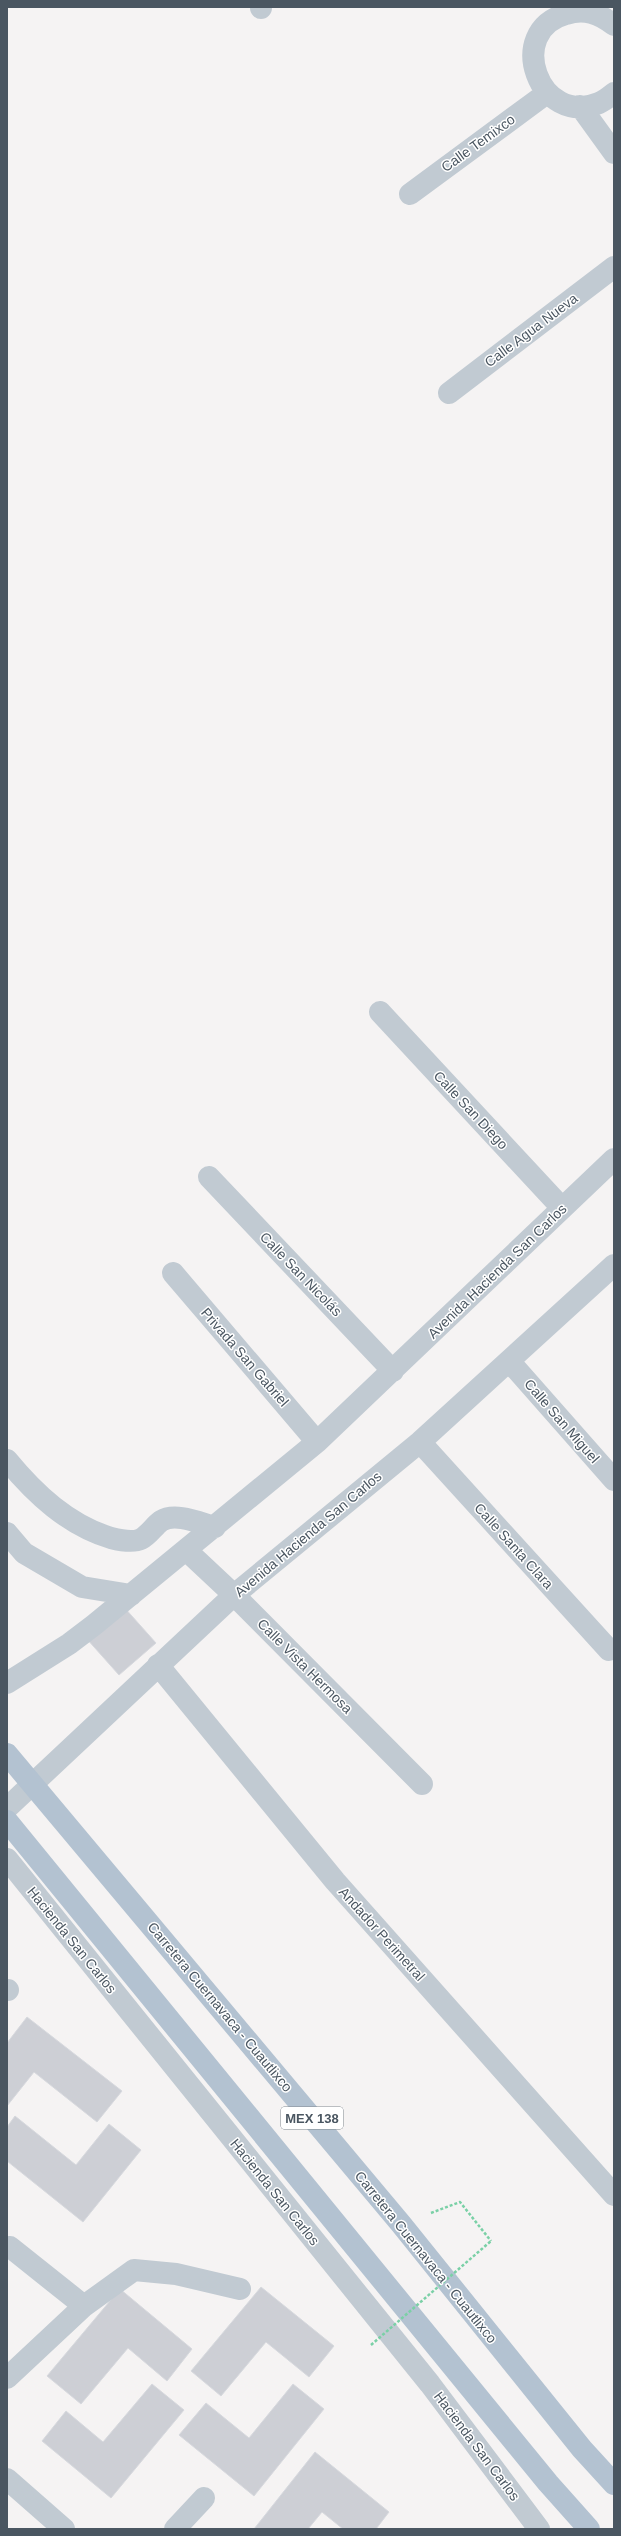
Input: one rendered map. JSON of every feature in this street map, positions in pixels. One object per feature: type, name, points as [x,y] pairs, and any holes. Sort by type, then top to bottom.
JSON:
[{"type":"main road","name":"Carretera Cuernavaca - Cuautlixco","points":[[7,1754],[401,2224],[582,2449],[614,2484]]},
{"type":"main road","name":"MEX 138","points":[[7,1821],[548,2483],[589,2529]]},
{"type":"street","points":[[614,25],[604,16],[581,12],[559,16],[546,24],[538,36],[533,51],[533,66],[538,81],[547,93],[557,100],[580,106],[598,104],[614,93]]},
{"type":"street","name":"Calle Temixco","points":[[410,194],[547,93]]},
{"type":"street","points":[[580,106],[614,153]]},
{"type":"street","name":"Calle Agua Nueva","points":[[449,393],[614,267]]},
{"type":"street","name":"Calle San Diego","points":[[380,1012],[562,1208]]},
{"type":"street","name":"Avenida Hacienda San Carlos","points":[[7,1683],[69,1644],[215,1527],[317,1442],[394,1371],[614,1159]]},
{"type":"street","name":"Calle San Nicolás","points":[[209,1177],[394,1371]]},
{"type":"street","name":"Avenida Hacienda San Carlos","points":[[7,1808],[234,1595],[420,1442],[510,1362],[614,1266]]},
{"type":"street","name":"Privada San Gabriel","points":[[173,1273],[317,1442]]},
{"type":"street","name":"Calle San Miguel","points":[[510,1362],[614,1480]]},
{"type":"street","name":"Calle Santa Clara","points":[[420,1442],[609,1650]]},
{"type":"street","points":[[7,1460],[28,1485],[61,1514],[90,1532],[121,1541],[140,1540],[162,1520],[182,1518],[215,1527]]},
{"type":"street","points":[[7,1533],[24,1553],[53,1572],[82,1587],[131,1595]]},
{"type":"street","name":"Calle Vista Hermosa","points":[[186,1550],[234,1595],[422,1784]]},
{"type":"street","name":"Andador Perimetral","points":[[158,1665],[335,1881],[614,2195]]},
{"type":"street","name":"Hacienda San Carlos","points":[[7,1859],[430,2384],[539,2529]]},
{"type":"street","points":[[10,2247],[84,2306]]},
{"type":"street","points":[[7,2378],[84,2306],[134,2270],[176,2274],[240,2290]]},
{"type":"street","points":[[7,2479],[64,2529]]},
{"type":"street","points":[[175,2529],[204,2498]]},
{"type":"path","points":[[370,2345],[491,2241],[460,2202]]},
{"type":"building","points":[[123,1606],[156,1643],[119,1675],[86,1638]]},
{"type":"building","points":[[27,2017],[122,2091],[97,2122],[34,2072],[7,2106],[7,2043]]},
{"type":"building","points":[[15,2116],[76,2165],[109,2124],[141,2150],[83,2222],[7,2161],[7,2127]]},
{"type":"building","points":[[261,2287],[334,2346],[309,2377],[266,2342],[221,2396],[191,2371]]},
{"type":"building","points":[[120,2289],[192,2349],[167,2381],[128,2348],[81,2404],[47,2376]]},
{"type":"building","points":[[152,2384],[184,2410],[111,2498],[42,2441],[66,2411],[103,2442]]},
{"type":"building","points":[[293,2384],[324,2409],[254,2496],[179,2435],[206,2403],[249,2438]]},
{"type":"building","points":[[315,2452],[389,2512],[376,2529],[343,2529],[322,2512],[308,2529],[254,2529]]}]
